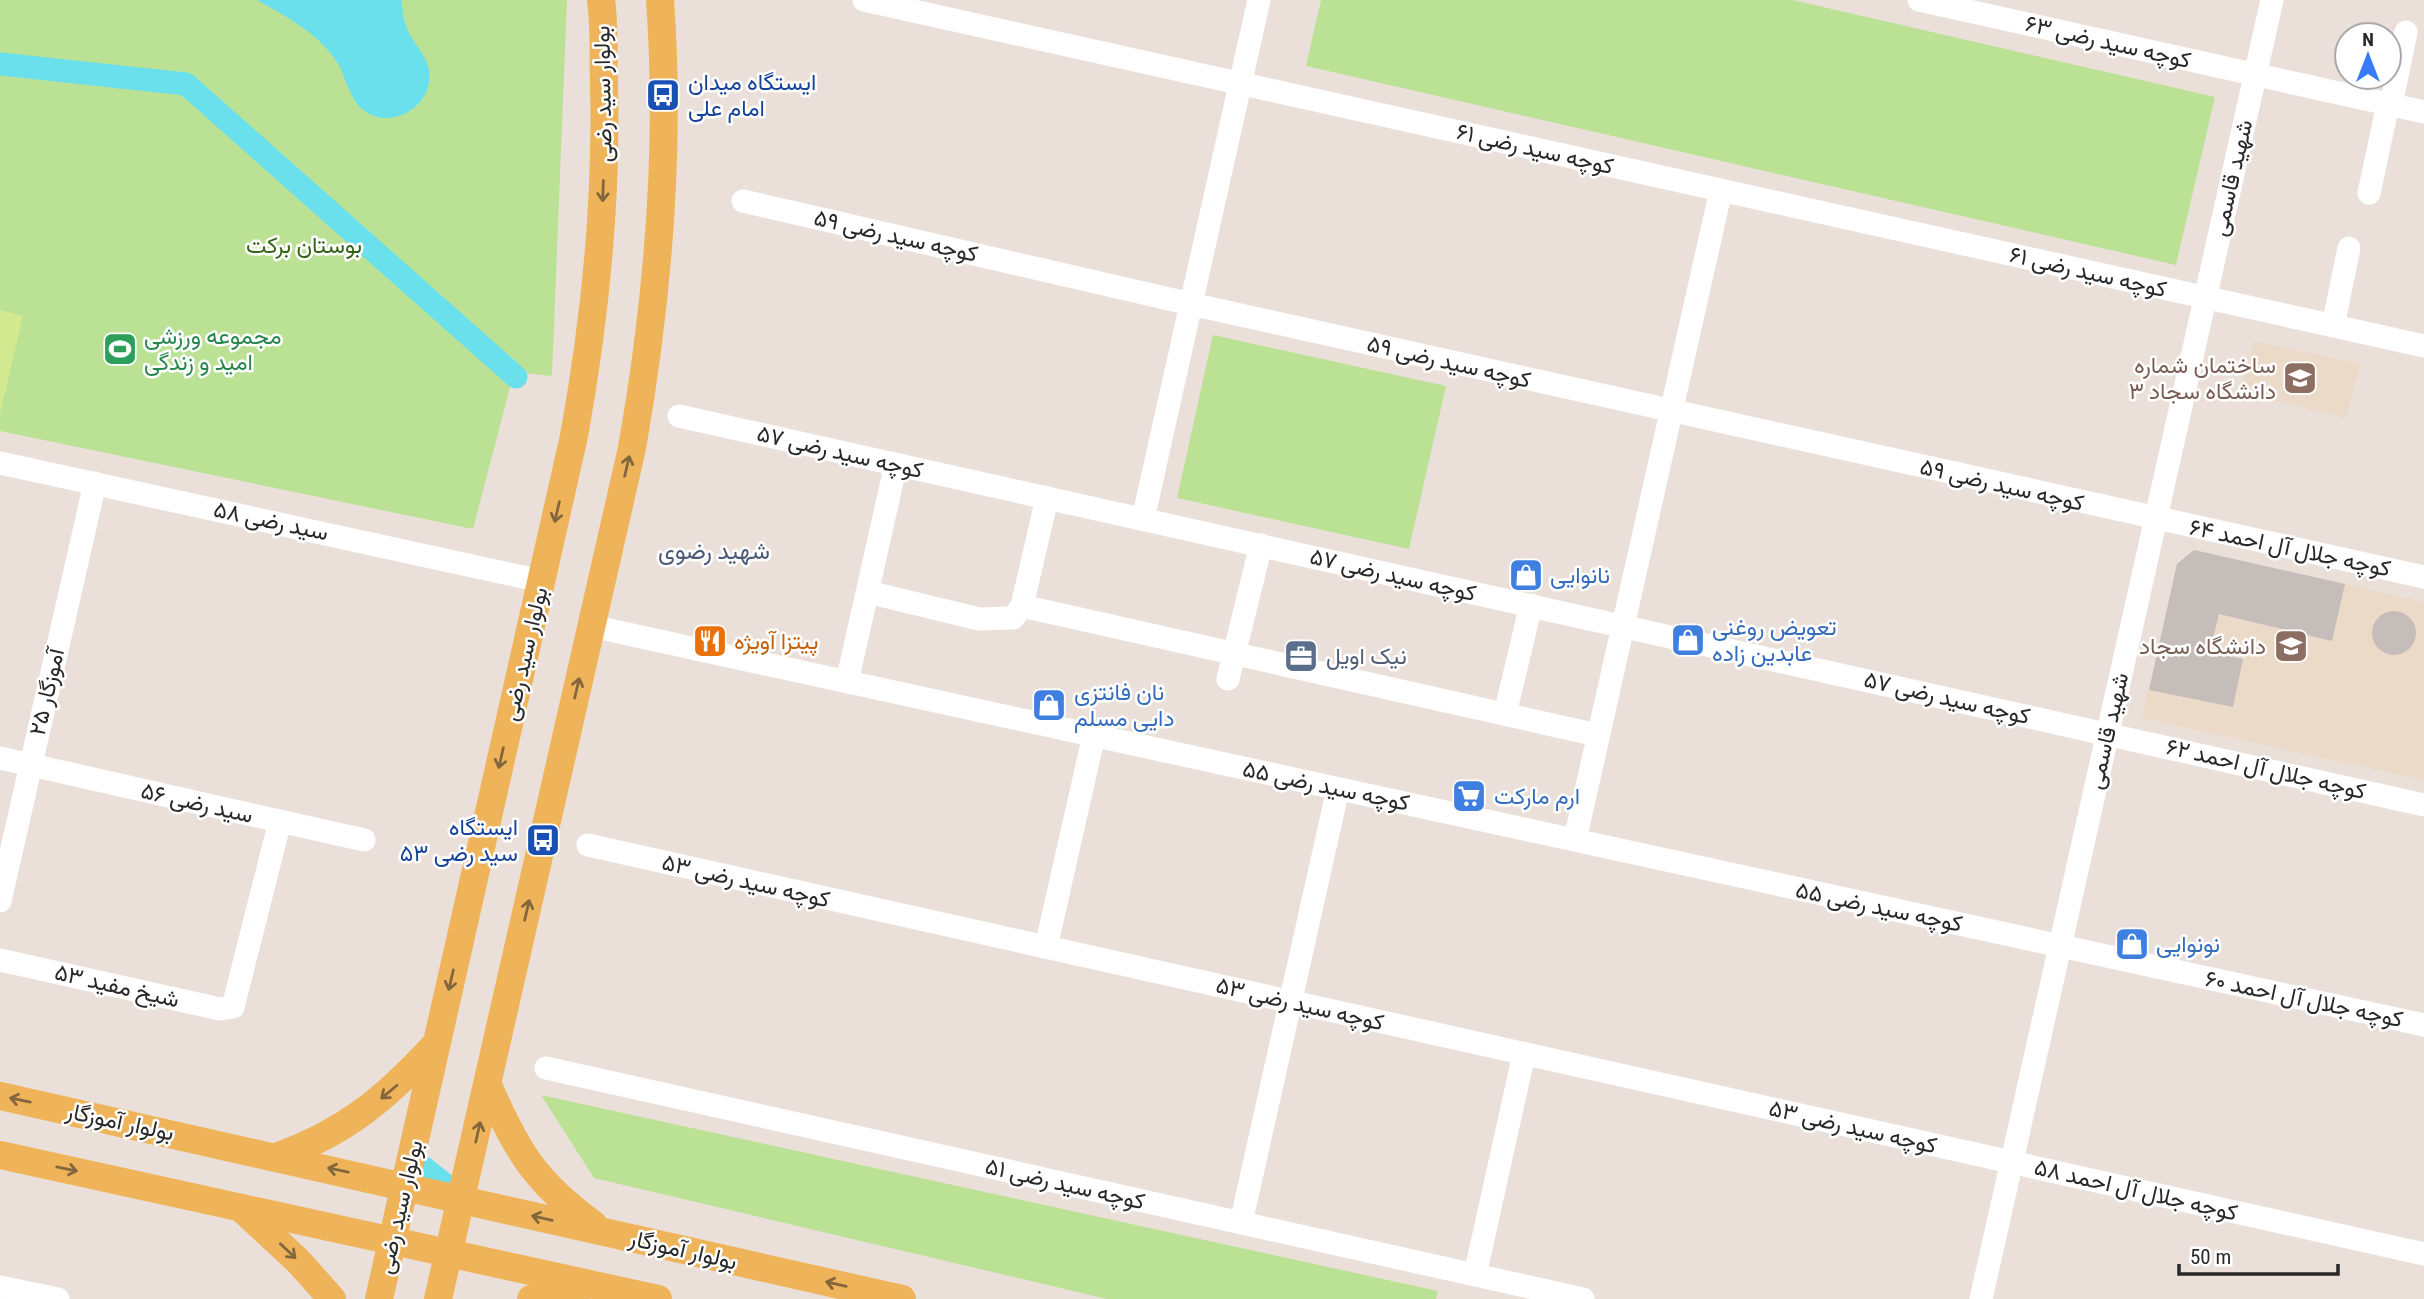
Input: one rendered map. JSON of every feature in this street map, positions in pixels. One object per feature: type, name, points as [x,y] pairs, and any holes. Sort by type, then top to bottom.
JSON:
[{"type":"main road","name":"بولوار سید رضی","points":[[379,1299],[579,410],[591,342],[601,247],[605,127],[601,0]]},
{"type":"main road","points":[[438,1299],[463,1199],[632,448],[649,350],[660,251],[663,141],[660,0]]},
{"type":"main road","points":[[276,1157],[314,1143],[358,1117],[394,1089],[437,1043]]},
{"type":"main road","points":[[488,1085],[509,1134],[530,1167],[557,1198],[603,1232]]},
{"type":"main road","name":"بولوار آموزگار","points":[[0,1096],[902,1299]]},
{"type":"main road","points":[[0,1155],[658,1299]]},
{"type":"main road","points":[[240,1208],[298,1261],[332,1299]]},
{"type":"main road","points":[[531,1299],[593,1284]]},
{"type":"street","name":"کوچه سید رضی ۶۱","points":[[864,0],[2424,346]]},
{"type":"street","points":[[1143,519],[1259,0]]},
{"type":"street","name":"کوچه سید رضی ۶۳","points":[[1919,0],[2424,112]]},
{"type":"street","name":"شهید قاسمی","points":[[1981,1299],[2272,0]]},
{"type":"street","points":[[2369,193],[2406,32]]},
{"type":"street","points":[[1575,840],[1721,190]]},
{"type":"street","name":"کوچه سید رضی ۵۹","points":[[743,201],[1191,304],[2156,519]]},
{"type":"street","points":[[2333,326],[2349,248]]},
{"type":"street","name":"کوچه سید رضی ۵۷","points":[[679,416],[2108,734]]},
{"type":"street","name":"سید رضی ۵۸","points":[[0,463],[541,581]]},
{"type":"street","points":[[847,681],[896,464]]},
{"type":"street","name":"آموزگار ۲۵","points":[[0,901],[95,483]]},
{"type":"street","points":[[868,592],[979,619],[1013,618],[1022,606],[1047,498]]},
{"type":"street","name":"کوچه جلال آل احمد ۶۴","points":[[2156,519],[2424,577]]},
{"type":"street","points":[[1228,679],[1261,545]]},
{"type":"street","points":[[1505,714],[1531,605]]},
{"type":"street","points":[[1022,606],[1597,735]]},
{"type":"street","name":"کوچه سید رضی ۵۵","points":[[591,626],[2060,946]]},
{"type":"street","name":"کوچه جلال آل احمد ۶۲","points":[[2108,734],[2424,805]]},
{"type":"street","points":[[1046,947],[1094,735]]},
{"type":"street","name":"سید رضی ۵۶","points":[[0,758],[364,840]]},
{"type":"street","points":[[1241,1223],[1338,789]]},
{"type":"street","name":"شیخ مفید ۵۳","points":[[0,960],[220,1009],[233,1007],[280,821]]},
{"type":"street","name":"کوچه سید رضی ۵۳","points":[[588,845],[2011,1162]]},
{"type":"street","name":"کوچه جلال آل احمد ۶۰","points":[[2060,946],[2424,1025]]},
{"type":"street","points":[[1475,1275],[1524,1054]]},
{"type":"street","name":"کوچه سید رضی ۵۱","points":[[546,1068],[1583,1299]]},
{"type":"street","name":"کوچه جلال آل احمد ۵۸","points":[[2011,1162],[2424,1254]]},
{"type":"street","points":[[0,1287],[58,1299]]},
{"type":"shaded area","name":"ساختمان شماره ۳ دانشگاه سجاد","points":[[2255,341],[2360,364],[2346,418],[2239,392]]},
{"type":"shaded area","name":"دانشگاه سجاد","points":[[2194,550],[2424,602],[2424,780],[2142,718],[2177,564]]},
{"type":"green space","name":"بوستان برکت","points":[[0,0],[567,0],[552,376],[514,372],[473,529],[0,431]]},
{"type":"green space","points":[[1321,0],[1793,0],[2215,97],[2176,265],[1306,66]]},
{"type":"green space","points":[[0,310],[23,316],[0,415]]},
{"type":"green space","points":[[1213,335],[1446,386],[1409,549],[1177,498]]},
{"type":"green space","points":[[541,1095],[1438,1291],[1436,1299],[1107,1299],[594,1178]]},
{"type":"water","points":[[257,0],[401,0],[406,26],[429,69],[429,83],[425,95],[407,113],[382,118],[369,114],[358,105],[337,62],[321,42],[301,26]]},
{"type":"building","points":[[2194,550],[2345,584],[2332,641],[2219,614],[2210,651],[2243,659],[2233,707],[2149,690],[2177,564]]},
{"type":"building","points":[[2394,611],[2403,612],[2410,617],[2415,624],[2415,642],[2410,649],[2403,654],[2394,655],[2385,654],[2378,649],[2373,642],[2372,633],[2373,624],[2378,617],[2385,612]]},
{"type":"waterway","points":[[0,64],[186,84],[516,377]]},
{"type":"waterway","points":[[423,1167],[464,1200]]},
{"type":"place","name":"ایستگاه میدان امام علی","points":[[663,95]]},
{"type":"place","name":"مجموعه ورزشی امید و زندگی","points":[[120,349]]},
{"type":"place","name":"ساختمان شماره ۳ دانشگاه سجاد","points":[[2300,378]]},
{"type":"place","name":"نانوایی","points":[[1526,575]]},
{"type":"place","name":"تعویض روغنی عابدین زاده","points":[[1688,640]]},
{"type":"place","name":"پیتزا آویژه","points":[[710,641]]},
{"type":"place","name":"دانشگاه سجاد","points":[[2291,646]]},
{"type":"place","name":"نیک اویل","points":[[1301,656]]},
{"type":"place","name":"نان فانتزی دایی مسلم","points":[[1049,705]]},
{"type":"place","name":"ارم مارکت","points":[[1469,796]]},
{"type":"place","name":"ایستگاه سید رضی ۵۳","points":[[543,840]]},
{"type":"place","name":"نونوایی","points":[[2132,944]]},
{"type":"district","name":"شهید رضوی","points":[[714,551]]}]
